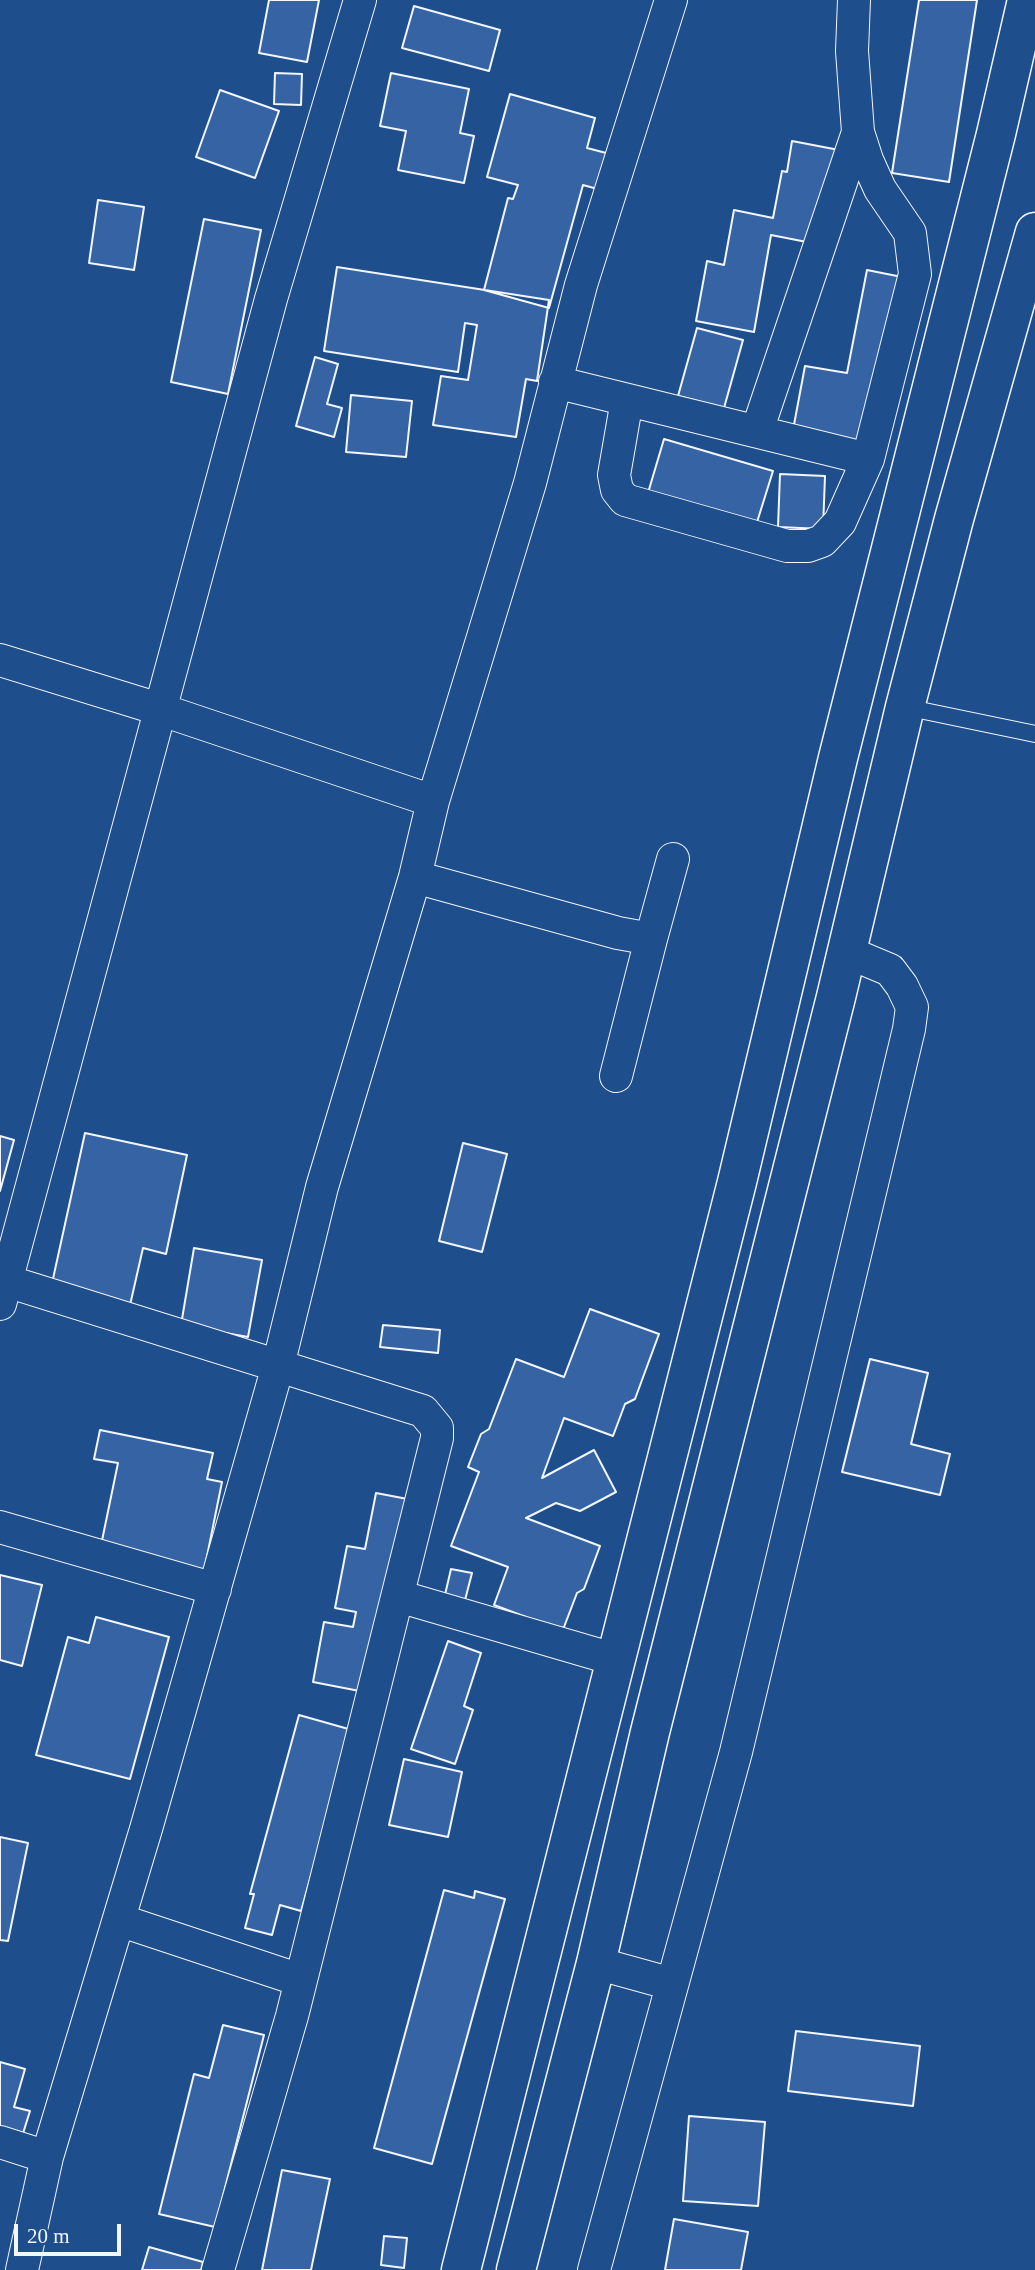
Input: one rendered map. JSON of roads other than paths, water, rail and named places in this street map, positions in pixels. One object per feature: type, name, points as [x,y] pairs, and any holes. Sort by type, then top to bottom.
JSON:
[{"type":"highway","points":[[461,2270],[737,1182],[838,758],[996,134],[1027,0]]},
{"type":"highway","points":[[516,2270],[596,1963],[650,1732],[847,952],[905,707],[954,519],[1035,232]]},
{"type":"street","points":[[218,2270],[300,1980],[437,1438],[437,1428],[423,1411],[278,1366],[2,1288],[271,299],[360,0]]},
{"type":"street","points":[[22,2270],[47,2157],[215,1589],[278,1366],[322,1187],[415,877],[433,801],[530,483],[581,285],[671,0]]},
{"type":"street","points":[[627,400],[614,475],[617,490],[625,500],[787,546],[808,546],[822,541],[840,522],[868,459],[915,274],[910,233],[880,189],[858,132],[853,63],[854,0]]},
{"type":"street","points":[[757,431],[858,132]]},
{"type":"street","points":[[555,382],[868,459]]},
{"type":"street","points":[[0,660],[159,709],[433,801]]},
{"type":"street","points":[[616,1076],[673,859]]},
{"type":"street","points":[[415,877],[618,933],[651,939]]},
{"type":"street","points":[[594,2270],[736,1752],[909,1029],[912,1007],[902,986],[890,970],[847,952]]},
{"type":"street","points":[[0,1527],[215,1589]]},
{"type":"street","points":[[398,1595],[617,1660]]},
{"type":"street","points":[[119,1920],[300,1980]]},
{"type":"street","points":[[596,1963],[672,1984]]},
{"type":"street","points":[[0,2142],[47,2157]]},
{"type":"lane","points":[[905,707],[1035,734]]}]
